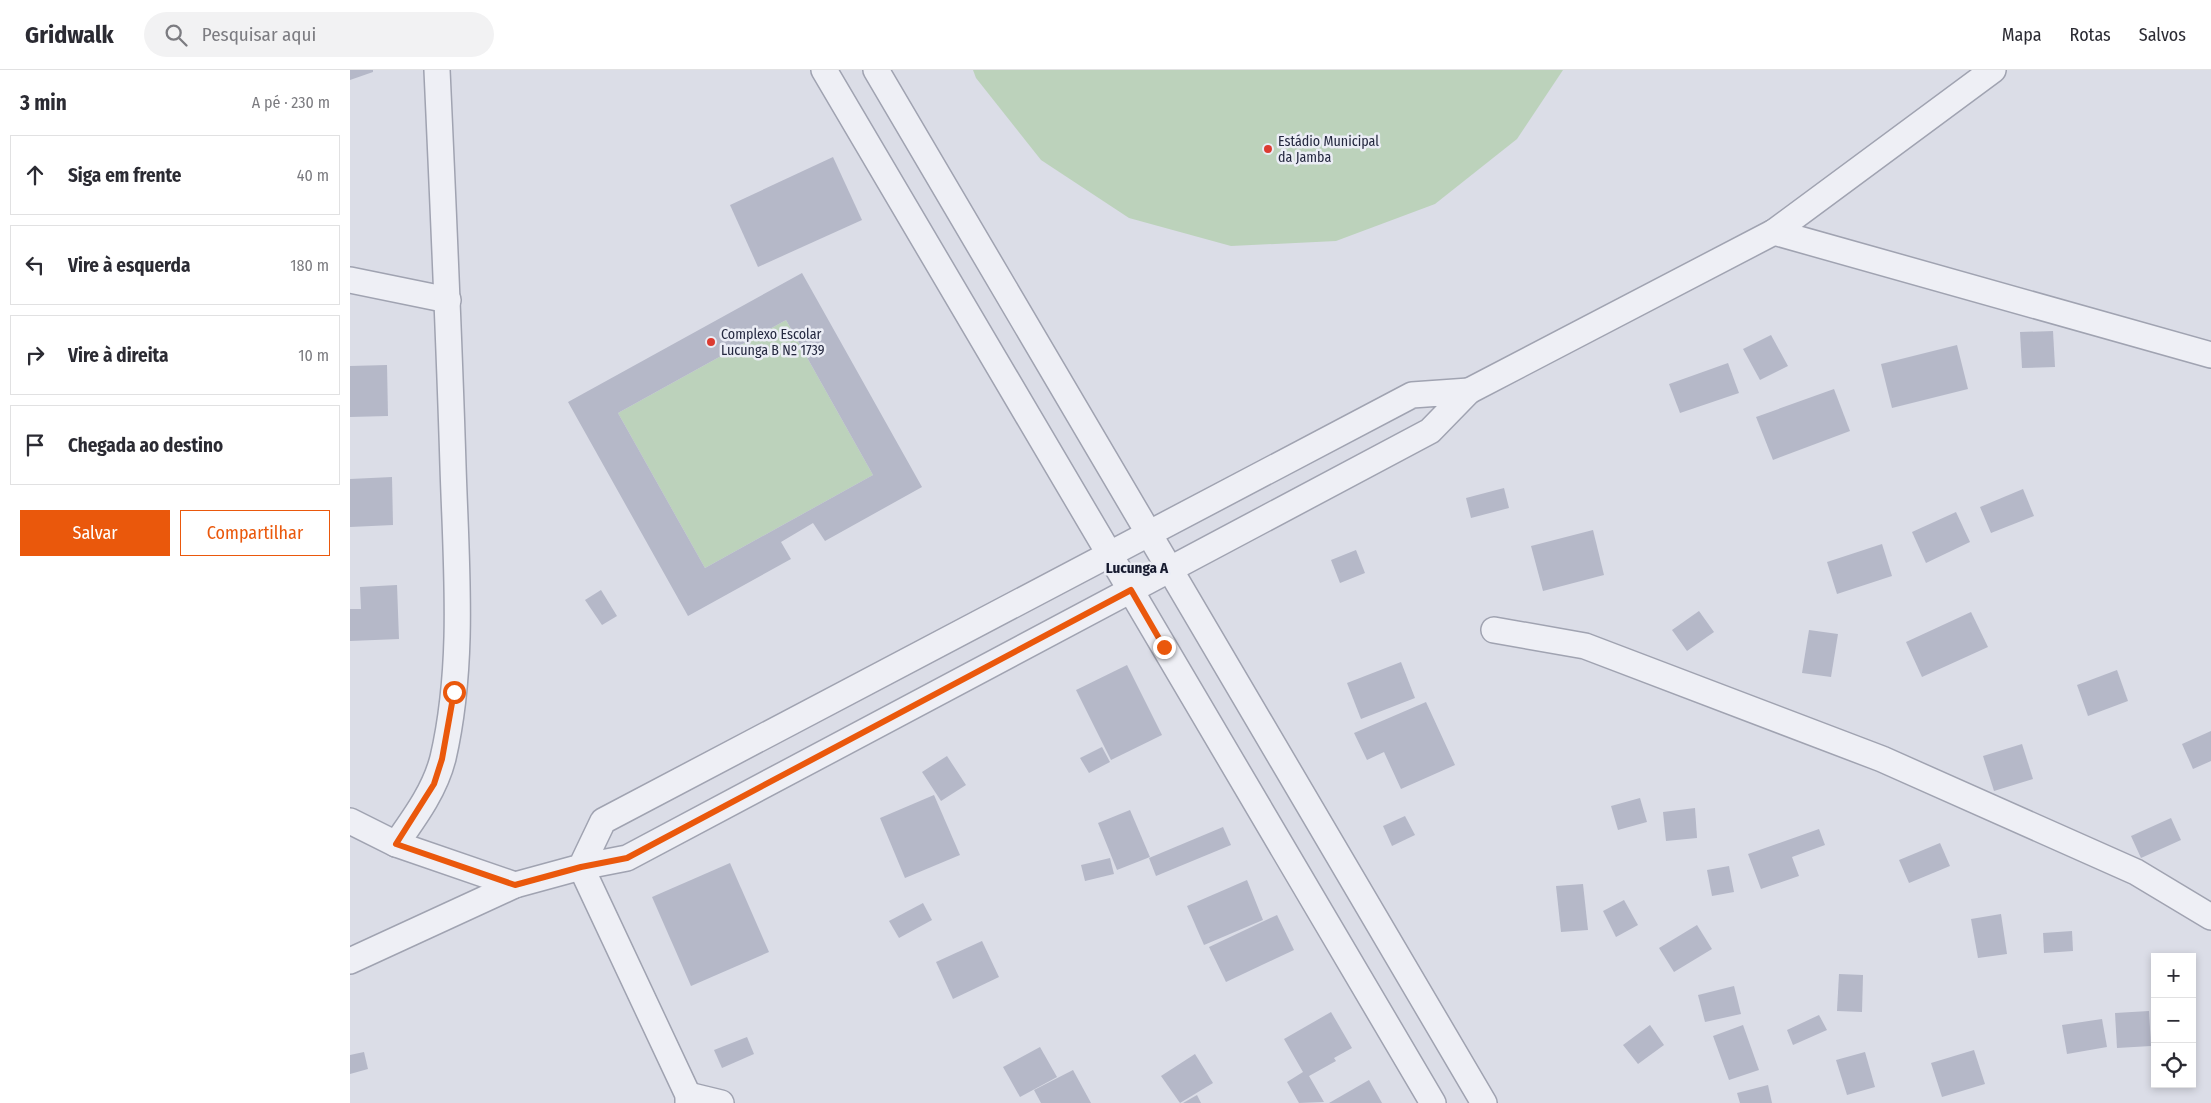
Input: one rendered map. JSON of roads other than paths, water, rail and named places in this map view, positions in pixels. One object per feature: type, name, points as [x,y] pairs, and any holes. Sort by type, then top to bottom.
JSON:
[{"type":"street","points":[[396,844],[434,784],[442,759],[454,692],[457,591],[448,300],[437,70]]},
{"type":"street","points":[[824,70],[1433,1103]]},
{"type":"street","points":[[876,70],[1484,1103]]},
{"type":"street","points":[[350,961],[515,885],[581,867],[627,858],[1430,431],[1469,391],[1774,232],[1993,70]]},
{"type":"street","points":[[1774,232],[2211,355]]},
{"type":"street","points":[[350,280],[448,300]]},
{"type":"street","points":[[581,867],[603,821],[1412,395],[1469,391]]},
{"type":"street","points":[[1494,630],[1585,646],[1882,759],[2136,872],[2211,917]]},
{"type":"street","points":[[350,821],[396,844],[515,885]]},
{"type":"street","points":[[581,867],[688,1099],[721,1103]]},
{"type":"place","name":"Estádio Municipal da Jamba","points":[[1268,149]]},
{"type":"place","name":"Complexo Escolar Lucunga B Nº 1739","points":[[711,342]]},
{"type":"district","name":"Lucunga A","points":[[1137,568]]}]
